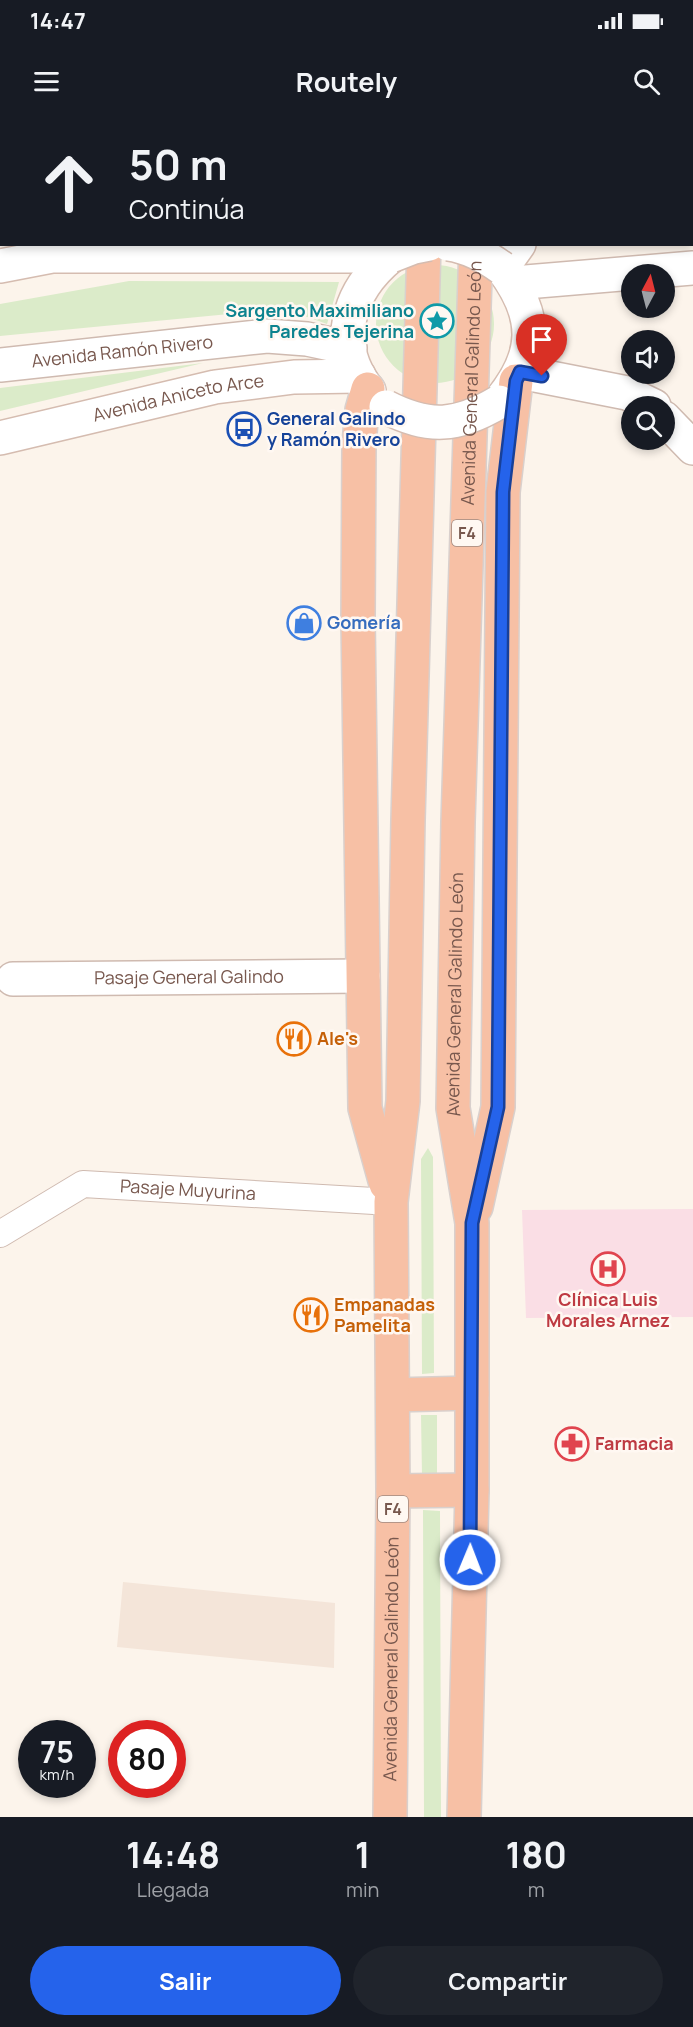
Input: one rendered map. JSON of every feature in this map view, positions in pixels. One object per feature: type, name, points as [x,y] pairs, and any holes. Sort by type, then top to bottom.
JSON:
[{"type":"highway","name":"Avenida General Galindo León","points":[[390,1817],[393,1491],[391,1202],[403,1101],[408,820],[424,246]]},
{"type":"highway","name":"Avenida General Galindo León","points":[[464,1817],[472,1490],[472,1223],[453,1108],[459,810],[476,246]]},
{"type":"highway","points":[[365,380],[359,444],[365,1108],[391,1202]]},
{"type":"highway","points":[[472,1223],[498,1107],[503,492],[512,385]]},
{"type":"highway","points":[[393,1395],[472,1393]]},
{"type":"highway","points":[[393,1491],[472,1490]]},
{"type":"main road","points":[[0,266],[99,246]]},
{"type":"main road","points":[[419,246],[391,256],[373,271],[359,291],[350,313],[365,380],[408,418],[432,423],[456,422],[479,414],[512,385],[527,355],[530,336],[523,300],[512,265]]},
{"type":"main road","points":[[461,246],[512,265],[693,268]]},
{"type":"main road","points":[[52,256],[391,256]]},
{"type":"main road","name":"Avenida Ramón Rivero","points":[[0,364],[267,336],[307,339],[365,380]]},
{"type":"main road","name":"Avenida Aniceto Arce","points":[[0,438],[215,387],[332,374],[365,380]]},
{"type":"main road","points":[[512,385],[627,393],[633,396]]},
{"type":"main road","points":[[675,429],[693,448]]},
{"type":"main road","name":"Pasaje General Galindo","points":[[13,979],[363,975]]},
{"type":"lane","name":"Pasaje Muyurina","points":[[0,1234],[83,1184],[391,1202]]},
{"type":"shaded area","name":"Clínica Luis Morales Arnez","points":[[693,1209],[693,1317],[526,1318],[522,1210]]},
{"type":"shaded area","points":[[123,1582],[335,1603],[334,1668],[117,1647]]},
{"type":"green space","points":[[435,265],[458,270],[477,282],[489,301],[494,324],[489,347],[477,366],[458,378],[435,383],[412,378],[393,366],[381,347],[376,324],[381,301],[393,282],[412,270]]},
{"type":"green space","points":[[129,281],[339,282],[327,324],[296,313],[250,312],[0,336],[0,304]]},
{"type":"green space","points":[[203,363],[0,411],[0,388]]},
{"type":"green space","points":[[428,1148],[433,1157],[434,1373],[422,1374],[421,1159]]},
{"type":"green space","points":[[421,1415],[437,1415],[437,1476],[422,1476]]},
{"type":"green space","points":[[423,1510],[440,1511],[441,1817],[424,1817]]},
{"type":"place","name":"Sargento Maximiliano Paredes Tejerina","points":[[437,321]]},
{"type":"place","name":"General Galindo y Ramón Rivero","points":[[244,429]]},
{"type":"place","name":"Gomería","points":[[304,623]]},
{"type":"place","name":"Ale's","points":[[294,1039]]},
{"type":"place","name":"Clínica Luis Morales Arnez","points":[[608,1269]]},
{"type":"place","name":"Empanadas Pamelita","points":[[311,1315]]},
{"type":"place","name":"Farmacia","points":[[572,1444]]},
{"type":"route","points":[[470,1560],[472,1223],[498,1107],[503,492],[516,381],[520,372],[542,376]]}]
